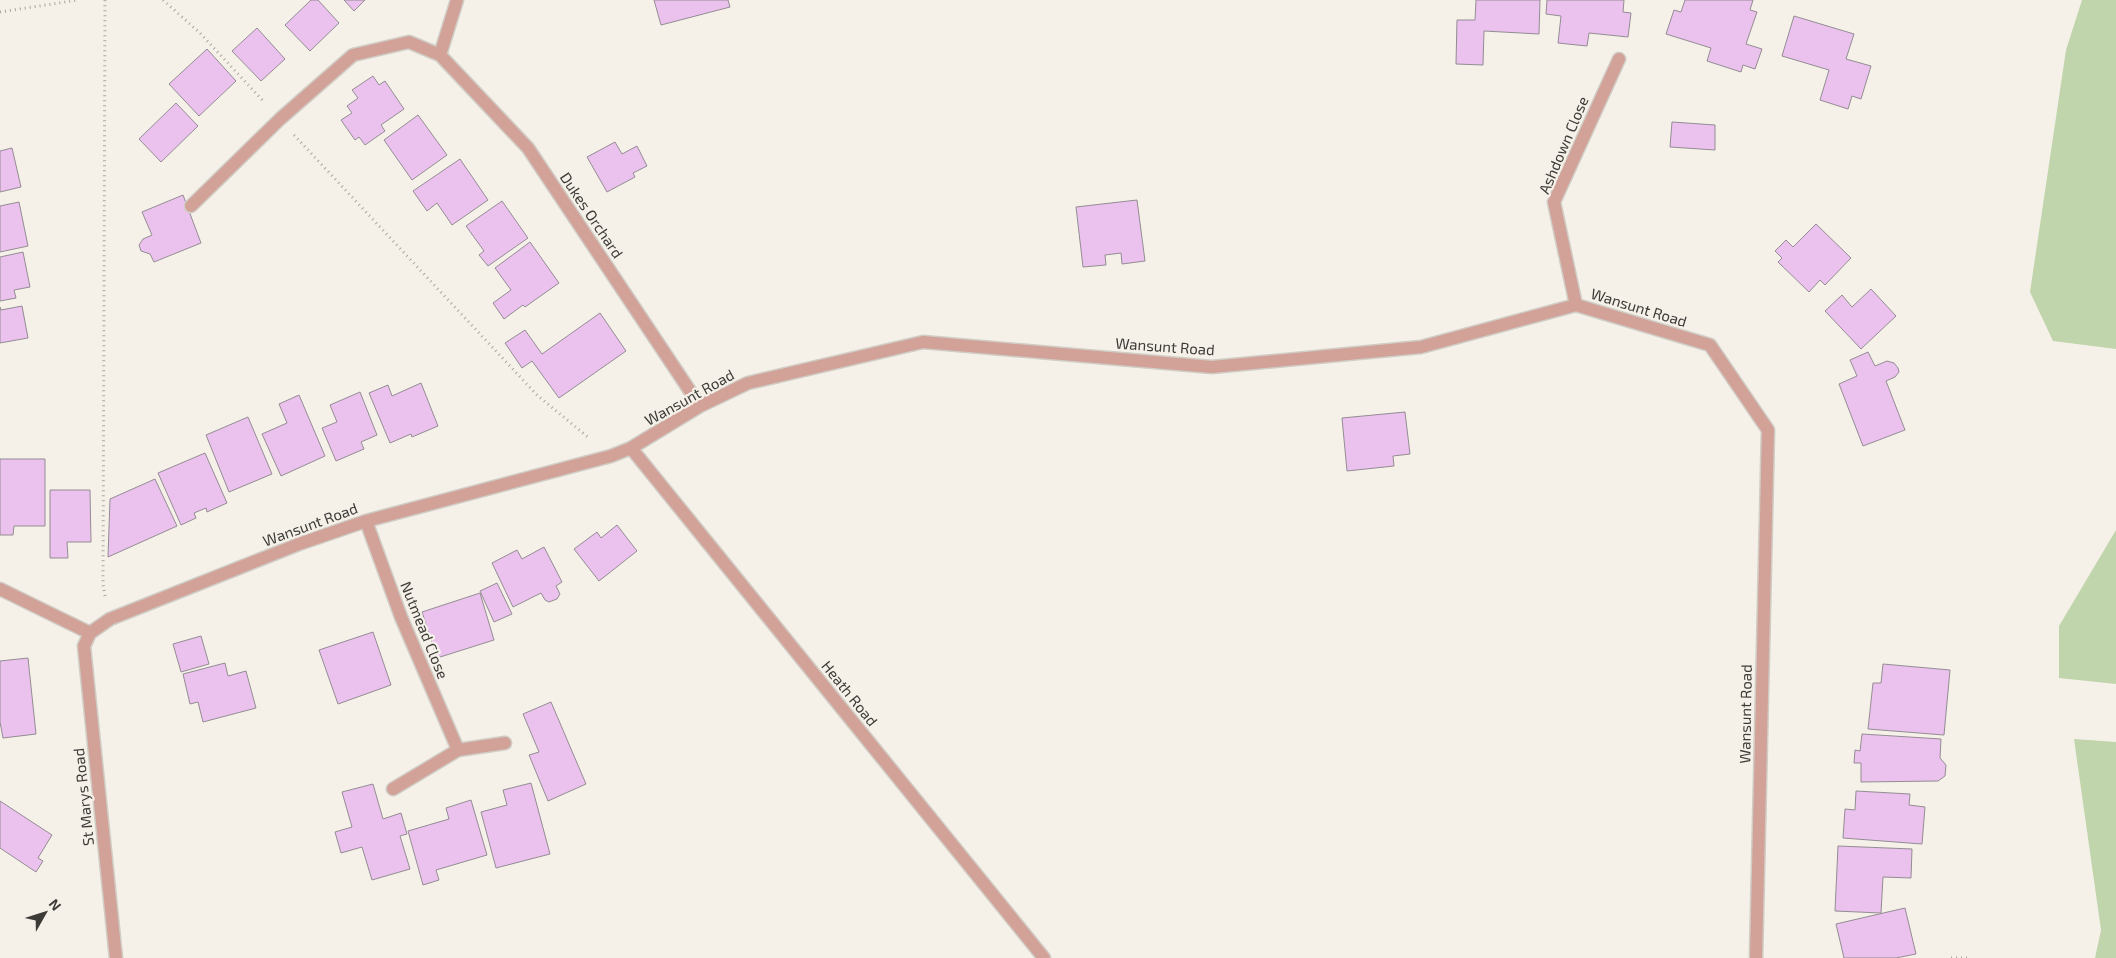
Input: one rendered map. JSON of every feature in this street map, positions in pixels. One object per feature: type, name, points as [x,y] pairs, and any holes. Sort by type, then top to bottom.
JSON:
[{"type":"street","points":[[440,55],[457,0]]},
{"type":"street","name":"Dukes Orchard","points":[[191,206],[280,119],[354,54],[409,42],[440,55],[528,148],[700,406]]},
{"type":"street","name":"Ashdown Close","points":[[1576,305],[1554,202],[1619,59]]},
{"type":"street","name":"Wansunt Road","points":[[90,633],[110,619],[298,544],[366,521],[611,456],[631,448],[700,406],[748,383],[923,342],[1212,367],[1421,347],[1576,305],[1710,345],[1768,430],[1756,958]]},
{"type":"street","name":"Heath Road","points":[[631,448],[1044,958]]},
{"type":"street","name":"Nutmead Close","points":[[366,521],[401,617],[458,750]]},
{"type":"street","points":[[0,589],[90,633]]},
{"type":"street","name":"St Marys Road","points":[[90,633],[84,646],[116,958]]},
{"type":"street","points":[[393,789],[458,750],[505,742]]},
{"type":"path","points":[[0,12],[78,0]]},
{"type":"path","points":[[105,0],[102,584],[110,619]]},
{"type":"path","points":[[163,0],[200,33],[536,395],[611,456]]},
{"type":"path","points":[[1951,958],[1969,958]]},
{"type":"green space","points":[[2082,0],[2116,0],[2116,349],[2053,341],[2030,292],[2066,50]]},
{"type":"green space","points":[[2116,530],[2116,684],[2059,678],[2059,626]]},
{"type":"green space","points":[[2074,739],[2116,742],[2116,958],[2095,958],[2101,930]]},
{"type":"building","points":[[311,0],[318,0],[339,23],[310,51],[285,25]]},
{"type":"building","points":[[344,0],[365,0],[354,11]]},
{"type":"building","points":[[654,0],[728,0],[730,7],[661,25]]},
{"type":"building","points":[[1476,0],[1540,0],[1539,34],[1484,31],[1483,65],[1456,64],[1457,20],[1475,20]]},
{"type":"building","points":[[1547,0],[1624,0],[1623,12],[1631,13],[1628,37],[1589,33],[1587,46],[1558,43],[1561,16],[1546,14]]},
{"type":"building","points":[[1685,0],[1753,0],[1750,10],[1757,12],[1746,44],[1762,49],[1755,69],[1743,65],[1741,72],[1707,61],[1711,48],[1666,34],[1674,10],[1681,12]]},
{"type":"building","points":[[1794,16],[1854,34],[1846,59],[1871,66],[1861,99],[1852,96],[1848,109],[1820,100],[1829,70],[1782,56]]},
{"type":"building","points":[[257,28],[285,59],[261,81],[232,51]]},
{"type":"building","points":[[207,49],[236,81],[199,116],[169,84]]},
{"type":"building","points":[[373,76],[379,85],[385,81],[404,109],[381,125],[385,131],[365,145],[359,137],[355,140],[341,120],[352,113],[347,106],[358,98],[352,90]]},
{"type":"building","points":[[176,103],[198,126],[161,162],[139,139]]},
{"type":"building","points":[[418,115],[447,155],[412,180],[384,140]]},
{"type":"building","points":[[1672,122],[1715,125],[1715,150],[1670,147]]},
{"type":"building","points":[[615,142],[622,154],[637,146],[647,166],[633,173],[635,177],[607,192],[587,157]]},
{"type":"building","points":[[12,148],[21,187],[0,192],[0,151]]},
{"type":"building","points":[[460,159],[488,200],[452,225],[437,203],[427,211],[413,191]]},
{"type":"building","points":[[183,195],[201,243],[154,262],[150,254],[141,251],[139,245],[143,239],[152,235],[142,212]]},
{"type":"building","points":[[1137,200],[1145,261],[1122,264],[1121,253],[1105,255],[1106,265],[1083,267],[1076,207]]},
{"type":"building","points":[[502,201],[528,238],[488,266],[479,255],[484,251],[466,226]]},
{"type":"building","points":[[19,202],[28,246],[0,252],[0,206]]},
{"type":"building","points":[[1816,224],[1851,258],[1825,285],[1820,280],[1809,292],[1778,262],[1782,258],[1775,251],[1786,240],[1793,247]]},
{"type":"building","points":[[530,242],[559,283],[504,319],[493,303],[511,290],[495,268]]},
{"type":"building","points":[[23,252],[30,287],[14,290],[16,298],[0,301],[0,257]]},
{"type":"building","points":[[1871,289],[1896,316],[1861,349],[1825,311],[1842,295],[1852,307]]},
{"type":"building","points":[[22,306],[28,338],[0,343],[0,307],[1,310]]},
{"type":"building","points":[[600,313],[626,351],[559,398],[532,361],[522,368],[505,343],[525,330],[542,354]]},
{"type":"building","points":[[1868,352],[1875,366],[1887,361],[1894,363],[1898,368],[1899,372],[1895,377],[1886,381],[1905,430],[1863,446],[1839,384],[1857,376],[1850,360]]},
{"type":"building","points":[[421,383],[438,426],[412,437],[411,434],[390,443],[369,393],[388,385],[392,396]]},
{"type":"building","points":[[360,392],[377,435],[361,442],[364,449],[336,461],[322,428],[337,422],[330,405]]},
{"type":"building","points":[[299,395],[325,456],[281,476],[262,434],[287,423],[279,404]]},
{"type":"building","points":[[1405,412],[1410,454],[1393,456],[1394,466],[1347,471],[1342,418]]},
{"type":"building","points":[[248,417],[272,474],[229,492],[206,435]]},
{"type":"building","points":[[205,453],[227,503],[207,512],[206,508],[194,513],[196,518],[181,525],[158,473]]},
{"type":"building","points":[[0,459],[45,459],[45,526],[14,526],[13,535],[0,535]]},
{"type":"building","points":[[155,479],[177,526],[108,557],[110,499]]},
{"type":"building","points":[[50,490],[90,490],[91,542],[67,542],[68,558],[50,558]]},
{"type":"building","points":[[617,525],[637,551],[599,581],[574,549],[597,532],[601,538]]},
{"type":"building","points":[[544,547],[562,582],[556,586],[560,594],[557,599],[549,602],[545,600],[541,593],[513,607],[492,563],[517,550],[522,559]]},
{"type":"building","points":[[497,583],[512,614],[494,622],[480,591]]},
{"type":"building","points":[[480,593],[494,640],[437,658],[422,612]]},
{"type":"building","points":[[373,632],[391,685],[338,704],[319,650]]},
{"type":"building","points":[[201,636],[209,664],[181,672],[173,644]]},
{"type":"building","points":[[28,658],[36,734],[3,738],[0,722],[0,661]]},
{"type":"building","points":[[225,663],[228,676],[246,671],[256,708],[203,722],[198,702],[190,704],[183,674]]},
{"type":"building","points":[[1883,664],[1950,670],[1944,735],[1868,729],[1873,683],[1881,683]]},
{"type":"building","points":[[551,702],[586,784],[548,801],[529,755],[539,752],[523,714]]},
{"type":"building","points":[[1862,734],[1941,739],[1940,758],[1946,765],[1945,776],[1938,781],[1861,782],[1861,763],[1854,763],[1855,750],[1860,751]]},
{"type":"building","points":[[531,783],[550,854],[496,868],[481,812],[507,805],[503,790]]},
{"type":"building","points":[[373,784],[383,819],[401,813],[407,834],[400,836],[410,869],[372,880],[362,847],[341,853],[335,832],[352,827],[342,792]]},
{"type":"building","points":[[1856,791],[1910,794],[1909,805],[1925,807],[1922,844],[1843,838],[1845,809],[1855,810]]},
{"type":"building","points":[[471,800],[487,855],[436,870],[439,880],[423,885],[408,831],[449,819],[446,808]]},
{"type":"building","points":[[0,801],[52,835],[38,858],[43,861],[36,872],[0,848]]},
{"type":"building","points":[[1838,846],[1912,849],[1911,878],[1883,877],[1881,913],[1835,911]]},
{"type":"building","points":[[1905,908],[1916,954],[1896,958],[1844,958],[1836,924]]}]
